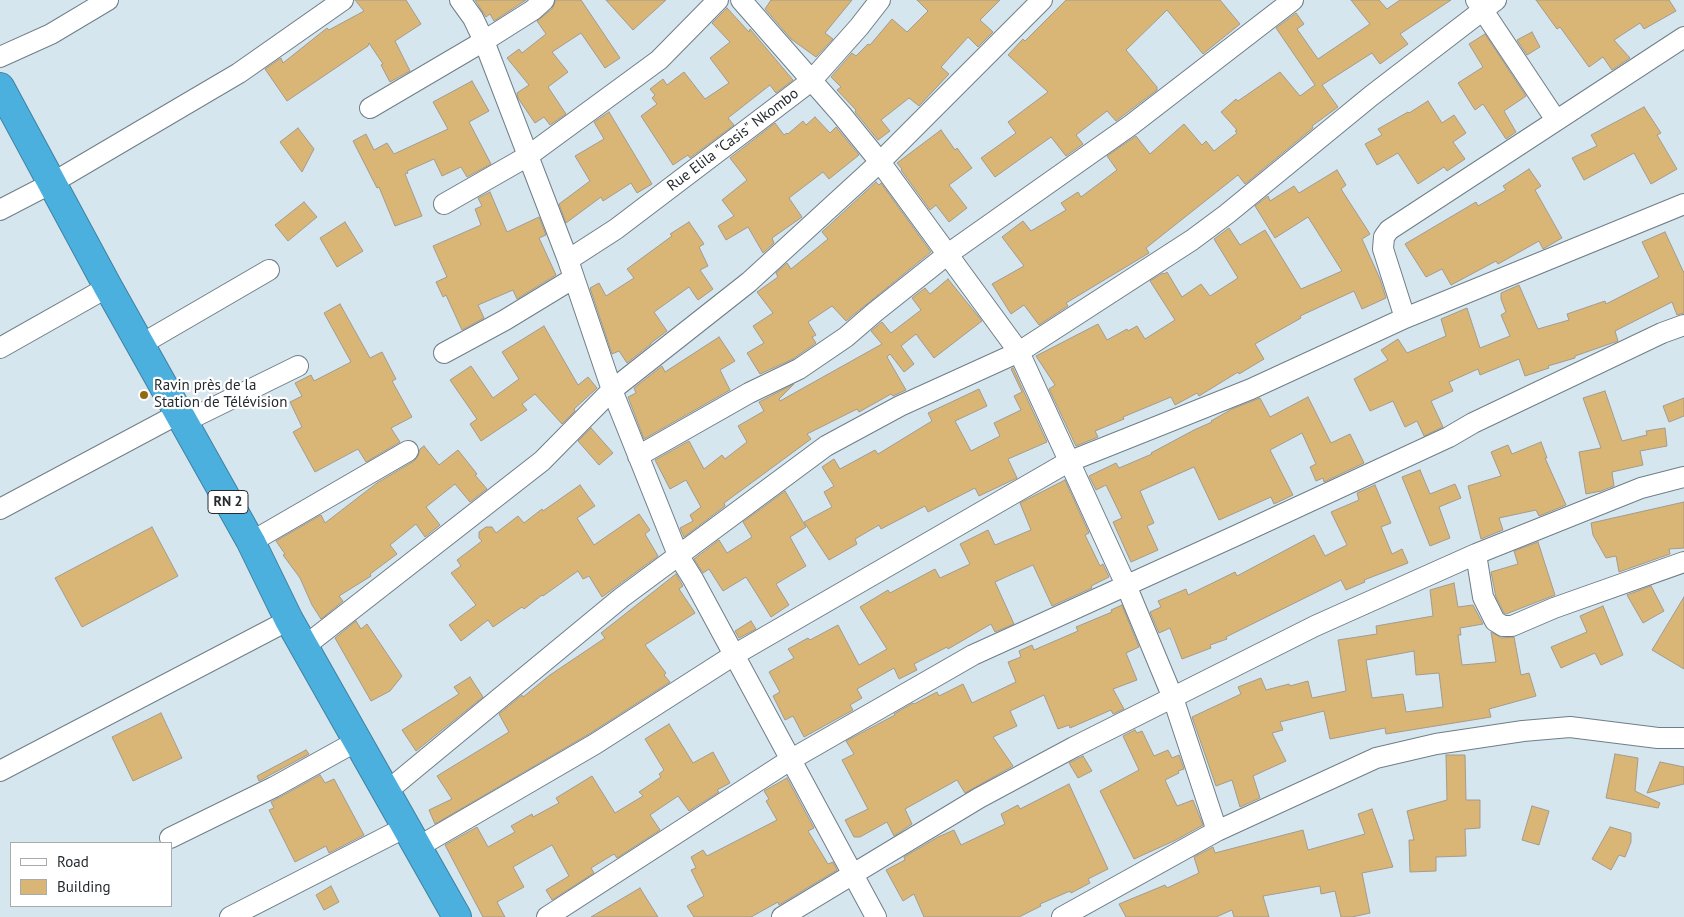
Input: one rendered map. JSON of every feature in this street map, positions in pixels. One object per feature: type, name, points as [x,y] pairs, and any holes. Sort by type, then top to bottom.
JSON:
[{"type":"highway","name":"RN 2","points":[[0,87],[108,288],[251,542],[289,620],[458,917]]},
{"type":"street","points":[[0,58],[51,34],[108,0]]},
{"type":"street","points":[[0,210],[52,183],[239,73],[343,0]]},
{"type":"street","points":[[460,0],[473,18],[484,41],[571,269],[612,390],[678,555],[693,579],[876,917]]},
{"type":"street","points":[[370,108],[484,41],[533,10],[544,0]]},
{"type":"street","points":[[444,204],[528,156],[659,60],[718,0]]},
{"type":"street","points":[[741,0],[880,162],[1019,352],[1126,585],[1172,698],[1216,831]]},
{"type":"street","name":"Rue Elila \"Casis\" Nkombo","points":[[444,353],[505,320],[571,269],[616,229],[812,81],[860,27],[880,0]]},
{"type":"street","points":[[305,646],[542,461],[612,390],[749,282],[880,162],[1042,0]]},
{"type":"street","points":[[638,456],[749,393],[799,369],[846,338],[875,312],[948,254],[1131,125],[1294,0]]},
{"type":"street","points":[[386,792],[622,598],[826,446],[900,406],[1019,352],[1192,240],[1485,3],[1556,120]]},
{"type":"street","points":[[1405,318],[1383,249],[1384,237],[1389,230],[1684,37]]},
{"type":"street","points":[[230,917],[412,837],[595,744],[734,654],[1068,462],[1251,389],[1405,318],[1684,204]]},
{"type":"street","points":[[140,345],[269,270]]},
{"type":"street","points":[[0,348],[108,288]]},
{"type":"street","points":[[547,917],[790,760],[973,654],[1449,437],[1482,418],[1662,333],[1684,325]]},
{"type":"street","points":[[0,509],[182,418],[298,366]]},
{"type":"street","points":[[251,542],[408,451]]},
{"type":"street","points":[[782,917],[978,798],[1074,747],[1315,626],[1476,554],[1641,488],[1684,477]]},
{"type":"street","points":[[1476,554],[1483,597],[1496,622],[1503,626],[1512,626],[1524,622],[1554,608],[1684,562]]},
{"type":"street","points":[[0,771],[289,620]]},
{"type":"street","points":[[1062,917],[1216,831],[1376,758],[1436,744],[1523,731],[1570,727],[1658,738],[1684,738]]},
{"type":"street","points":[[170,838],[274,787],[357,741]]},
{"type":"building","points":[[355,0],[406,0],[421,24],[395,41],[410,71],[390,82],[381,65],[383,64],[369,43],[368,46],[287,101],[265,69],[281,58],[283,63],[327,28],[329,30],[364,11]]},
{"type":"building","points":[[475,0],[526,0],[494,21],[490,14],[486,17]]},
{"type":"building","points":[[556,0],[581,0],[620,58],[605,68],[581,33],[552,52],[568,72],[548,87],[566,114],[550,125],[544,117],[535,123],[518,98],[517,93],[529,85],[507,58],[519,49],[522,53],[546,34],[537,21],[552,9]]},
{"type":"building","points":[[606,0],[666,0],[633,30]]},
{"type":"building","points":[[771,0],[852,0],[825,33],[833,39],[816,57],[791,39],[765,9]]},
{"type":"building","points":[[917,0],[1000,0],[980,20],[993,32],[978,47],[968,37],[941,67],[949,74],[919,106],[909,98],[881,120],[890,131],[878,140],[855,112],[856,110],[837,90],[841,87],[831,77],[852,53],[856,56],[868,44],[870,45],[892,19],[907,32],[928,11]]},
{"type":"building","points":[[1066,0],[1220,0],[1240,24],[1203,54],[1167,10],[1126,50],[1157,87],[1157,90],[1116,121],[1107,111],[1076,135],[1083,144],[1066,156],[1051,137],[995,177],[981,158],[1016,133],[1008,122],[1048,92],[1008,55],[1023,39],[1025,41]]},
{"type":"building","points":[[1351,0],[1379,0],[1387,9],[1400,0],[1451,0],[1400,34],[1408,44],[1380,64],[1372,53],[1322,85],[1338,107],[1312,126],[1313,128],[1245,184],[1238,175],[1146,248],[1149,253],[1066,303],[1068,306],[1039,325],[1024,305],[1011,314],[992,284],[1024,266],[1002,237],[1023,221],[1031,231],[1066,210],[1061,203],[1078,192],[1081,197],[1117,170],[1107,156],[1136,136],[1150,154],[1184,124],[1202,145],[1206,141],[1214,151],[1237,133],[1235,131],[1237,130],[1221,112],[1236,99],[1238,101],[1280,72],[1300,96],[1315,85],[1276,28],[1296,13],[1304,24],[1297,29],[1318,59],[1370,24]]},
{"type":"building","points":[[1536,0],[1669,0],[1676,11],[1644,29],[1640,23],[1614,40],[1630,58],[1612,70],[1603,57],[1589,67],[1560,27],[1557,29]]},
{"type":"building","points":[[727,8],[749,32],[750,29],[793,80],[776,93],[770,85],[728,118],[734,125],[690,158],[688,155],[673,165],[641,116],[657,104],[652,98],[655,95],[650,89],[663,79],[667,85],[684,72],[705,99],[729,83],[710,58],[730,42],[712,23]]},
{"type":"building","points":[[1532,32],[1540,47],[1527,55],[1517,40]]},
{"type":"building","points":[[1485,34],[1526,96],[1504,111],[1516,132],[1506,139],[1483,104],[1475,110],[1458,83],[1483,67],[1469,44]]},
{"type":"building","points":[[472,81],[489,111],[469,122],[491,164],[467,177],[461,167],[442,176],[434,159],[407,171],[408,173],[405,174],[422,216],[395,226],[379,187],[377,188],[353,141],[366,134],[374,150],[387,143],[394,154],[448,129],[433,102]]},
{"type":"building","points":[[1428,101],[1442,123],[1454,115],[1466,133],[1453,142],[1465,159],[1447,171],[1444,167],[1418,184],[1398,153],[1377,165],[1365,144],[1382,135],[1378,129]]},
{"type":"building","points":[[1644,107],[1661,133],[1657,135],[1677,169],[1651,184],[1634,153],[1584,180],[1572,158],[1597,146],[1591,135]]},
{"type":"building","points":[[609,112],[652,184],[637,193],[631,183],[603,201],[601,197],[566,223],[559,204],[590,181],[575,156],[604,139],[594,122]]},
{"type":"building","points":[[815,117],[830,133],[836,127],[859,155],[829,179],[823,172],[789,198],[802,217],[772,238],[774,243],[763,253],[748,227],[726,240],[718,226],[734,216],[722,200],[747,180],[730,158],[775,123],[784,135],[788,134],[803,121],[806,125]]},
{"type":"building","points":[[298,128],[314,149],[302,172],[280,142]]},
{"type":"building","points":[[941,130],[955,150],[957,148],[972,168],[949,185],[967,208],[949,222],[936,205],[930,210],[897,163]]},
{"type":"building","points":[[1529,169],[1541,186],[1535,190],[1562,238],[1543,249],[1539,241],[1498,264],[1496,261],[1451,285],[1442,269],[1426,277],[1405,244],[1476,202],[1478,206],[1506,190],[1503,186]]},
{"type":"building","points":[[1337,170],[1346,185],[1341,189],[1370,234],[1362,239],[1380,279],[1386,298],[1362,309],[1354,291],[1300,316],[1301,318],[1255,344],[1264,359],[1239,374],[1238,372],[1199,396],[1197,393],[1175,405],[1171,397],[1123,417],[1124,419],[1095,431],[1098,437],[1076,446],[1049,389],[1055,385],[1036,356],[1098,324],[1107,340],[1127,329],[1128,331],[1137,326],[1145,339],[1175,320],[1150,281],[1167,272],[1182,297],[1201,284],[1210,296],[1238,278],[1214,239],[1229,228],[1240,245],[1265,230],[1301,289],[1342,271],[1308,217],[1275,238],[1255,206],[1268,196],[1270,201],[1294,186],[1299,193]]},
{"type":"building","points":[[876,182],[879,185],[881,183],[931,252],[846,321],[832,306],[808,322],[816,335],[812,337],[816,343],[793,359],[760,374],[747,353],[764,343],[753,326],[773,313],[757,292],[778,277],[776,273],[787,263],[791,269],[828,239],[822,232]]},
{"type":"building","points":[[490,192],[507,232],[539,217],[546,235],[539,238],[556,275],[517,299],[513,290],[478,305],[484,318],[462,330],[446,295],[443,297],[436,282],[447,277],[433,246],[481,225],[475,209],[482,206],[478,198]]},
{"type":"building","points":[[304,202],[317,217],[288,241],[275,225]]},
{"type":"building","points":[[345,222],[363,251],[337,267],[320,238]]},
{"type":"building","points":[[689,222],[704,244],[699,247],[708,266],[700,270],[713,289],[698,300],[689,287],[654,312],[667,331],[627,363],[619,351],[612,354],[590,288],[599,283],[606,296],[634,278],[627,269],[672,236],[670,234]]},
{"type":"building","points":[[1665,232],[1684,273],[1684,313],[1677,315],[1672,302],[1615,331],[1618,341],[1525,376],[1519,359],[1480,375],[1478,369],[1449,382],[1453,391],[1431,401],[1443,427],[1424,436],[1417,421],[1405,427],[1393,401],[1370,411],[1354,379],[1388,360],[1381,350],[1398,339],[1407,353],[1446,336],[1441,319],[1467,308],[1480,348],[1510,336],[1501,315],[1506,312],[1501,299],[1501,293],[1519,285],[1538,329],[1569,320],[1567,314],[1605,301],[1606,304],[1659,277],[1642,242]]},
{"type":"building","points":[[948,279],[982,321],[934,358],[916,334],[901,346],[914,364],[904,372],[890,354],[887,357],[906,390],[893,396],[891,394],[859,412],[857,409],[807,434],[811,439],[724,503],[725,506],[684,537],[680,528],[693,521],[690,515],[701,507],[686,480],[670,489],[655,460],[689,441],[704,469],[722,455],[725,459],[747,442],[738,426],[764,411],[759,402],[794,384],[779,399],[780,401],[882,344],[871,331],[882,322],[891,333],[921,310],[912,298],[925,288],[930,294]]},
{"type":"building","points":[[340,304],[370,358],[382,352],[396,379],[392,381],[412,417],[391,428],[400,442],[366,462],[358,449],[315,472],[293,432],[302,427],[290,402],[302,396],[295,383],[311,375],[314,381],[351,362],[324,313]]},
{"type":"building","points":[[544,326],[578,385],[588,377],[597,388],[574,409],[575,411],[562,424],[535,394],[522,404],[527,410],[481,441],[470,424],[477,419],[450,380],[471,366],[493,398],[519,379],[502,352]]},
{"type":"building","points":[[719,337],[735,361],[720,370],[730,390],[644,439],[628,397],[636,393],[634,388],[662,366],[665,372]]},
{"type":"building","points":[[1013,368],[1047,442],[1008,459],[1017,478],[979,496],[975,488],[928,512],[925,506],[881,529],[879,525],[855,539],[857,544],[829,560],[804,522],[832,507],[824,492],[834,486],[822,467],[834,459],[840,469],[875,450],[878,454],[932,421],[928,413],[979,389],[987,406],[955,421],[971,451],[1000,436],[994,423],[1021,410],[1014,396],[1022,392],[1011,369]]},
{"type":"building","points":[[1605,391],[1622,441],[1647,435],[1646,431],[1665,428],[1667,446],[1640,451],[1643,465],[1612,472],[1614,486],[1586,494],[1579,452],[1601,448],[1583,398]]},
{"type":"building","points":[[1308,397],[1331,443],[1350,434],[1364,463],[1324,482],[1323,478],[1316,481],[1310,467],[1316,464],[1302,433],[1270,450],[1293,495],[1274,504],[1271,497],[1219,520],[1194,467],[1140,491],[1154,523],[1147,526],[1158,550],[1131,562],[1113,522],[1122,518],[1106,485],[1096,490],[1089,476],[1116,463],[1119,468],[1152,454],[1212,422],[1232,409],[1260,398],[1270,417]]},
{"type":"building","points":[[1684,398],[1684,416],[1669,422],[1663,406]]},
{"type":"building","points":[[591,428],[613,453],[599,465],[578,441]]},
{"type":"building","points":[[1541,442],[1547,458],[1545,458],[1566,505],[1539,516],[1536,510],[1499,518],[1503,530],[1481,539],[1468,486],[1501,476],[1491,452],[1508,445],[1512,454]]},
{"type":"building","points":[[424,446],[439,465],[458,450],[487,489],[470,502],[455,484],[426,507],[440,525],[425,537],[416,524],[390,545],[397,554],[370,574],[371,576],[339,596],[343,601],[321,619],[312,605],[300,578],[283,555],[285,554],[276,541],[321,515],[325,523],[377,483],[414,461],[420,449]]},
{"type":"building","points":[[1420,470],[1430,494],[1455,484],[1461,498],[1439,507],[1450,538],[1430,546],[1402,477]]},
{"type":"building","points":[[1065,480],[1089,533],[1085,535],[1100,566],[1103,564],[1109,577],[1091,586],[1092,588],[1052,606],[1033,565],[1008,576],[995,582],[1014,624],[995,632],[991,624],[948,649],[947,647],[914,664],[917,670],[899,679],[894,668],[857,689],[862,698],[850,705],[853,710],[804,737],[793,716],[785,720],[773,696],[780,692],[769,672],[794,658],[788,649],[838,625],[859,665],[887,649],[860,607],[888,590],[890,593],[935,569],[940,578],[970,564],[960,544],[988,530],[995,545],[1031,530],[1020,503]]},
{"type":"building","points":[[580,485],[595,506],[577,518],[594,545],[639,514],[650,530],[645,534],[658,556],[602,597],[589,576],[583,579],[578,571],[524,609],[522,607],[493,627],[488,620],[461,641],[449,625],[476,605],[451,573],[461,566],[457,560],[482,541],[479,538],[479,532],[486,527],[492,527],[496,533],[518,516],[524,523]]},
{"type":"building","points":[[1375,485],[1391,523],[1381,527],[1392,554],[1402,549],[1408,563],[1364,580],[1365,582],[1346,590],[1341,580],[1226,637],[1227,639],[1210,645],[1211,648],[1182,659],[1170,628],[1159,633],[1150,612],[1161,607],[1158,601],[1186,589],[1188,595],[1235,572],[1237,576],[1314,535],[1325,556],[1347,545],[1331,512],[1359,500],[1357,493]]},
{"type":"building","points":[[785,491],[806,527],[790,537],[806,566],[776,584],[789,605],[771,617],[746,577],[723,591],[709,569],[703,573],[694,559],[719,540],[727,553],[752,537],[743,522]]},
{"type":"building","points":[[1684,502],[1684,548],[1669,549],[1670,554],[1619,572],[1616,556],[1606,558],[1593,535],[1591,523]]},
{"type":"building","points":[[152,527],[178,576],[82,627],[55,578]]},
{"type":"building","points":[[1538,542],[1555,595],[1506,614],[1496,597],[1491,572],[1518,564],[1514,551]]},
{"type":"building","points":[[676,574],[683,586],[679,589],[695,613],[645,645],[666,673],[664,675],[670,682],[589,734],[435,824],[429,810],[452,799],[437,776],[509,732],[499,714],[522,695],[523,697],[550,675],[605,638],[601,633]]},
{"type":"building","points":[[1454,583],[1458,607],[1473,605],[1483,624],[1460,628],[1461,635],[1458,635],[1462,665],[1496,662],[1491,632],[1502,638],[1514,637],[1521,675],[1529,673],[1536,696],[1489,709],[1491,717],[1386,734],[1385,728],[1330,739],[1324,711],[1280,722],[1283,730],[1272,733],[1286,761],[1253,776],[1260,798],[1240,807],[1232,780],[1216,786],[1192,717],[1241,694],[1238,687],[1261,678],[1266,690],[1308,681],[1312,698],[1346,691],[1338,640],[1377,634],[1376,626],[1433,616],[1430,590]],"holes":[[[1414,651],[1416,675],[1439,673],[1443,707],[1406,712],[1403,694],[1372,698],[1366,660]]]},
{"type":"building","points":[[1651,586],[1664,611],[1643,623],[1627,595]]},
{"type":"building","points":[[1684,597],[1684,669],[1652,650]]},
{"type":"building","points":[[1122,605],[1139,647],[1126,653],[1137,680],[1113,689],[1124,709],[1113,714],[1111,710],[1070,728],[1069,725],[1058,729],[1044,695],[1010,711],[1017,726],[993,737],[1013,766],[965,793],[957,780],[905,809],[912,824],[894,836],[887,822],[860,837],[854,837],[845,820],[868,809],[842,760],[854,754],[846,741],[895,715],[913,703],[937,692],[939,696],[963,684],[972,703],[1016,682],[1008,662],[1021,657],[1019,651],[1032,645],[1034,650],[1078,631],[1076,627],[1112,612],[1111,610]]},
{"type":"building","points":[[1603,606],[1623,655],[1601,665],[1595,653],[1561,668],[1551,647],[1587,632],[1580,616]]},
{"type":"building","points":[[356,621],[361,629],[367,624],[402,676],[390,691],[371,701],[335,638]]},
{"type":"building","points":[[751,621],[756,629],[739,638],[735,631]]},
{"type":"building","points":[[470,677],[483,697],[416,751],[402,730],[459,694],[454,687]]},
{"type":"building","points":[[161,713],[182,758],[133,781],[112,737]]},
{"type":"building","points":[[669,724],[693,763],[713,752],[730,783],[717,790],[719,792],[689,811],[678,796],[650,815],[660,830],[617,858],[614,854],[591,868],[594,873],[552,900],[546,890],[569,876],[552,845],[513,867],[524,887],[497,902],[505,917],[483,917],[445,845],[477,827],[488,847],[515,832],[511,826],[532,814],[533,817],[559,803],[556,798],[592,776],[615,813],[643,796],[639,792],[661,777],[659,774],[664,770],[645,739]]},
{"type":"building","points":[[1135,730],[1137,733],[1142,731],[1154,756],[1168,750],[1172,758],[1179,755],[1184,769],[1165,780],[1177,806],[1193,800],[1203,825],[1176,840],[1134,859],[1100,791],[1139,770],[1123,736]]},
{"type":"building","points":[[306,750],[309,754],[259,781],[257,776]]},
{"type":"building","points":[[1615,754],[1638,758],[1635,791],[1660,803],[1658,808],[1606,798]]},
{"type":"building","points":[[1446,755],[1465,755],[1466,800],[1480,800],[1480,828],[1465,829],[1466,856],[1436,857],[1436,871],[1410,872],[1409,840],[1414,840],[1407,811],[1447,800]]},
{"type":"building","points":[[1083,756],[1092,771],[1078,778],[1069,763]]},
{"type":"building","points":[[1660,762],[1684,767],[1684,784],[1647,793]]},
{"type":"building","points":[[320,775],[325,783],[334,779],[364,835],[329,853],[326,846],[295,862],[269,810],[274,808],[271,802]]},
{"type":"building","points":[[787,778],[814,828],[808,831],[828,864],[833,862],[837,870],[779,905],[778,902],[751,917],[694,917],[687,906],[704,896],[691,870],[696,868],[691,857],[703,850],[707,856],[777,820],[766,801],[769,799],[764,791]]},
{"type":"building","points":[[1069,784],[1108,869],[1088,879],[1090,883],[1071,893],[1070,891],[1040,904],[1041,906],[1019,917],[924,917],[914,894],[903,901],[886,870],[905,860],[904,857],[954,830],[961,845],[1005,824],[1001,814],[1018,805],[1020,809]]},
{"type":"building","points":[[1532,806],[1549,811],[1539,845],[1522,840]]},
{"type":"building","points":[[1372,809],[1393,867],[1362,873],[1370,913],[1352,917],[1341,917],[1335,891],[1321,894],[1320,886],[1263,896],[1269,917],[1234,917],[1232,910],[1216,917],[1126,917],[1119,904],[1165,885],[1167,888],[1199,873],[1194,857],[1213,847],[1215,853],[1303,830],[1308,850],[1365,834],[1358,814]]},
{"type":"building","points":[[1610,827],[1631,833],[1631,842],[1625,857],[1619,855],[1611,870],[1592,859]]},
{"type":"building","points":[[331,886],[339,902],[324,910],[316,895]]},
{"type":"building","points":[[640,888],[658,917],[591,917]]},
{"type":"place","name":"Ravin près de la Station de Télévision","points":[[144,395]]}]
